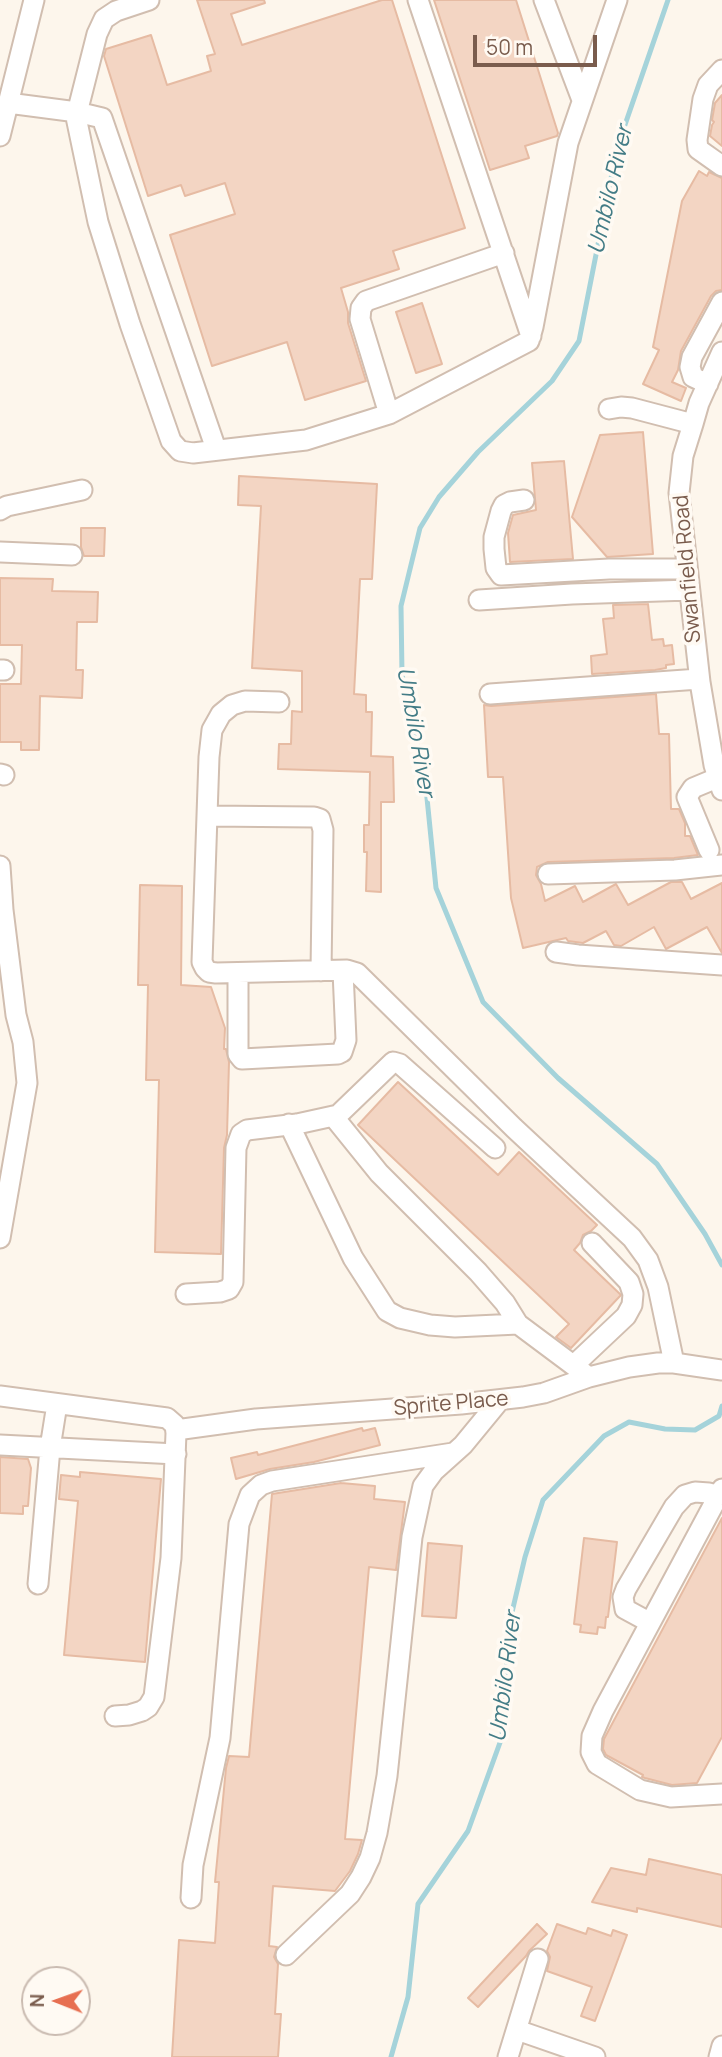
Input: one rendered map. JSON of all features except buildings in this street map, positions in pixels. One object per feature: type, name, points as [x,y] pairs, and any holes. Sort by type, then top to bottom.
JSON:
[{"type":"street","points":[[0,136],[34,0]]},
{"type":"street","points":[[149,0],[116,11],[104,19],[97,34],[76,117],[98,222],[130,324],[171,441],[185,452],[306,440],[388,414],[524,345],[531,337],[568,143],[617,0]]},
{"type":"street","points":[[418,0],[531,337]]},
{"type":"street","points":[[544,0],[582,100]]},
{"type":"street","points":[[722,70],[708,85],[703,99],[697,140],[698,149],[722,166]]},
{"type":"street","points":[[8,103],[103,118],[216,449]]},
{"type":"street","points":[[388,414],[360,319],[361,308],[366,301],[504,253]]},
{"type":"street","points":[[708,384],[693,377],[690,367],[692,357],[722,302]]},
{"type":"street","name":"Swanfield Road","points":[[720,784],[699,679],[679,493],[683,456],[722,352]]},
{"type":"street","points":[[609,409],[632,408],[693,424]]},
{"type":"street","points":[[0,510],[7,506],[82,490]]},
{"type":"street","points":[[524,500],[510,502],[501,511],[494,537],[494,549],[496,568],[501,575],[609,569],[687,569]]},
{"type":"street","points":[[0,552],[72,555]]},
{"type":"street","points":[[480,600],[689,590]]},
{"type":"street","points":[[490,694],[699,679]]},
{"type":"street","points":[[279,702],[244,701],[232,705],[212,730],[202,962],[205,968],[209,972],[238,973],[357,973],[514,1128],[632,1238],[648,1260],[659,1287],[674,1363]]},
{"type":"street","points":[[548,874],[675,870],[716,858],[687,797],[692,788],[720,784]]},
{"type":"street","points":[[208,816],[320,819],[323,830],[321,971]]},
{"type":"street","points":[[0,866],[16,1015],[23,1042],[27,1083],[0,1238]]},
{"type":"street","points":[[556,952],[578,956],[722,965]]},
{"type":"street","points":[[238,973],[238,1054],[242,1059],[342,1052],[346,1040],[343,971]]},
{"type":"street","points":[[186,1294],[220,1293],[229,1289],[233,1282],[236,1148],[241,1134],[254,1128],[333,1116],[345,1109],[388,1065],[400,1064],[495,1149]]},
{"type":"street","points":[[333,1116],[379,1173],[478,1272],[505,1303],[518,1324],[581,1371],[625,1316],[632,1305],[633,1294],[629,1282],[592,1243]]},
{"type":"street","points":[[289,1124],[353,1258],[387,1311],[400,1318],[430,1325],[455,1327],[518,1324]]},
{"type":"street","name":"Sprite Place","points":[[176,1430],[256,1419],[500,1400],[544,1393],[581,1371],[674,1363],[713,1369]]},
{"type":"street","points":[[0,1396],[166,1418],[175,1425],[171,1558],[154,1698],[142,1711],[115,1716]]},
{"type":"street","points":[[286,1955],[349,1894],[370,1858],[387,1776],[417,1507],[423,1486],[434,1471],[454,1453],[500,1400]]},
{"type":"street","points":[[38,1584],[50,1448],[57,1404]]},
{"type":"street","points":[[0,1445],[176,1454]]},
{"type":"street","points":[[191,1898],[193,1864],[220,1738],[239,1524],[250,1495],[261,1485],[272,1481],[454,1453]]},
{"type":"street","points":[[649,1622],[625,1608],[623,1597],[626,1589],[674,1507],[685,1495],[695,1492],[720,1492]]},
{"type":"street","points":[[720,1492],[603,1711],[592,1736],[591,1752],[597,1764],[640,1790],[671,1797],[722,1794]]},
{"type":"street","points":[[508,2057],[538,1959]]},
{"type":"street","points":[[517,2030],[595,2057]]},
{"type":"street","points":[[719,2057],[722,2046]]},
{"type":"waterway","name":"Umbilo River","points":[[668,0],[617,148],[579,341],[552,381],[478,452],[439,497],[420,528],[401,606],[402,675],[425,778],[436,888],[483,1002],[558,1078],[657,1164],[705,1234],[722,1265]]},
{"type":"waterway","name":"Umbilo River","points":[[391,2057],[408,1997],[418,1904],[468,1831],[502,1737],[509,1625],[525,1557],[543,1500],[604,1436],[629,1422],[665,1429],[695,1430],[719,1416],[722,1406]]}]
